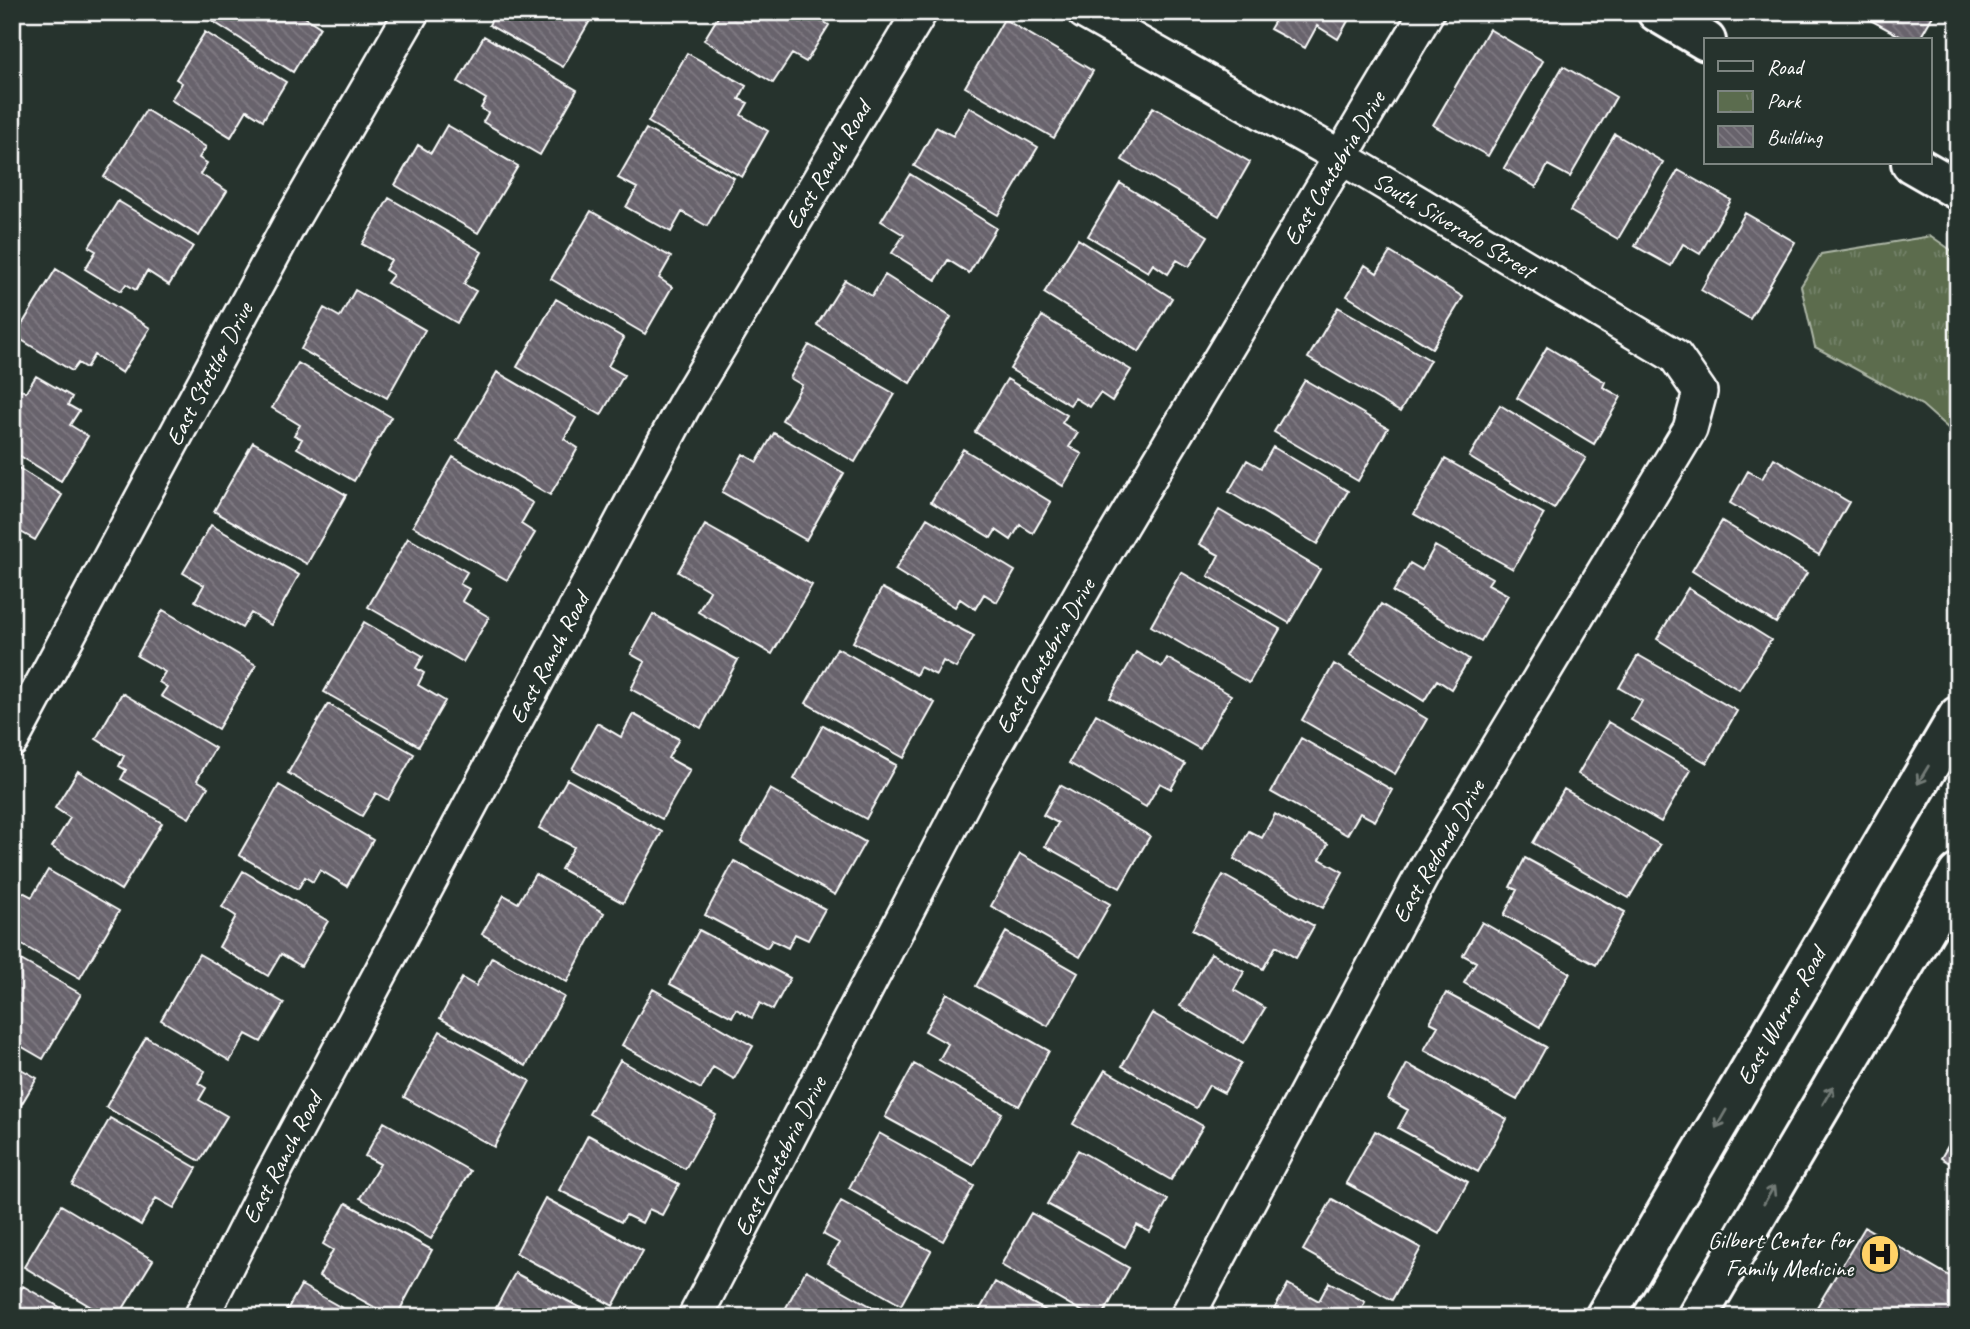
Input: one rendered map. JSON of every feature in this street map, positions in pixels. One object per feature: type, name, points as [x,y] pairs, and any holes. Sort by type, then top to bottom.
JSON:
[{"type":"main road","points":[[1657,12],[1704,40]]},
{"type":"main road","points":[[1914,164],[1958,190]]},
{"type":"main road","name":"East Warner Road","points":[[1605,1317],[1958,716]]},
{"type":"main road","points":[[1697,1317],[1958,874]]},
{"type":"street","name":"East Stottler Drive","points":[[15,727],[290,223],[412,12]]},
{"type":"street","name":"East Ranch Road","points":[[201,1317],[270,1181],[683,407],[920,12]]},
{"type":"street","name":"South Silverado Street","points":[[1084,12],[1341,157],[1675,356],[1700,392]]},
{"type":"street","name":"East Cantebria Drive","points":[[695,1317],[977,776],[1095,569],[1427,12]]},
{"type":"street","name":"East Redondo Drive","points":[[1186,1317],[1428,864],[1690,429],[1700,392]]},
{"type":"green space","points":[[1931,236],[1958,255],[1958,437],[1922,405],[1815,347],[1801,286],[1821,254]]},
{"type":"building","points":[[198,12],[297,12],[320,27],[293,72]]},
{"type":"building","points":[[496,12],[595,12],[563,67],[489,25]]},
{"type":"building","points":[[721,12],[808,12],[829,25],[806,62],[792,54],[773,83],[704,40]]},
{"type":"building","points":[[1280,12],[1353,12],[1338,39],[1317,26],[1305,48],[1270,29]]},
{"type":"building","points":[[1863,12],[1935,12],[1920,38],[1903,38],[1861,15]]},
{"type":"building","points":[[1004,19],[1093,71],[1054,138],[965,87]]},
{"type":"building","points":[[1489,29],[1543,61],[1488,156],[1433,125]]},
{"type":"building","points":[[205,32],[286,82],[263,120],[247,110],[231,137],[171,100],[182,83],[176,79]]},
{"type":"building","points":[[484,36],[577,90],[540,155],[483,122],[488,113],[481,108],[486,99],[458,82]]},
{"type":"building","points":[[687,53],[746,86],[739,99],[748,103],[741,115],[768,131],[742,177],[648,122]]},
{"type":"building","points":[[1563,66],[1616,97],[1570,177],[1548,165],[1536,187],[1504,168]]},
{"type":"building","points":[[969,107],[1038,147],[998,215],[914,166],[936,127],[953,136]]},
{"type":"building","points":[[1153,107],[1250,162],[1219,216],[1122,160]]},
{"type":"building","points":[[146,110],[206,147],[199,158],[207,163],[200,174],[227,191],[199,236],[104,177]]},
{"type":"building","points":[[447,125],[518,166],[478,233],[395,185],[418,145],[431,153]]},
{"type":"building","points":[[646,129],[734,178],[707,226],[682,212],[671,232],[626,207],[637,188],[618,178]]},
{"type":"building","points":[[1615,134],[1663,162],[1618,239],[1570,211]]},
{"type":"building","points":[[1678,170],[1731,200],[1700,254],[1683,244],[1671,266],[1635,246]]},
{"type":"building","points":[[910,174],[996,228],[969,273],[948,260],[936,280],[892,253],[904,235],[881,221]]},
{"type":"building","points":[[1120,183],[1208,236],[1189,267],[1177,260],[1168,274],[1153,264],[1148,272],[1088,236]]},
{"type":"building","points":[[389,198],[482,252],[464,284],[476,291],[457,323],[387,283],[393,275],[385,270],[391,260],[362,244]]},
{"type":"building","points":[[118,201],[193,246],[169,285],[147,271],[136,290],[126,284],[121,291],[85,269],[96,251],[89,247]]},
{"type":"building","points":[[591,211],[671,257],[659,278],[672,287],[645,334],[551,279]]},
{"type":"building","points":[[1745,213],[1795,242],[1750,319],[1701,290]]},
{"type":"building","points":[[1078,239],[1172,298],[1139,352],[1044,293]]},
{"type":"building","points":[[1390,252],[1463,297],[1432,348],[1347,296],[1365,265],[1377,273]]},
{"type":"building","points":[[56,269],[150,328],[122,373],[94,355],[86,368],[78,363],[72,371],[15,336]]},
{"type":"building","points":[[885,275],[951,317],[910,383],[817,325],[845,280],[872,296]]},
{"type":"building","points":[[355,290],[425,330],[387,398],[301,349],[324,308],[340,317]]},
{"type":"building","points":[[556,299],[624,338],[608,366],[624,375],[601,415],[517,367]]},
{"type":"building","points":[[1338,307],[1430,360],[1400,412],[1308,358]]},
{"type":"building","points":[[1042,316],[1131,370],[1112,401],[1100,393],[1090,407],[1075,398],[1070,405],[1010,369]]},
{"type":"building","points":[[809,345],[895,394],[855,462],[782,420],[802,385],[790,378]]},
{"type":"building","points":[[1547,347],[1605,382],[1603,387],[1621,397],[1594,444],[1517,398]]},
{"type":"building","points":[[298,363],[391,417],[354,481],[297,448],[302,439],[294,435],[300,425],[272,408]]},
{"type":"building","points":[[497,372],[576,418],[564,439],[578,448],[550,495],[457,441]]},
{"type":"building","points":[[36,376],[72,397],[68,405],[79,411],[70,425],[88,436],[61,481],[12,451],[12,401],[20,389],[26,392]]},
{"type":"building","points":[[1007,379],[1067,415],[1062,423],[1078,433],[1069,447],[1082,454],[1063,486],[975,432]]},
{"type":"building","points":[[1305,380],[1388,428],[1358,481],[1274,432]]},
{"type":"building","points":[[1500,405],[1586,458],[1554,509],[1469,457]]},
{"type":"building","points":[[774,433],[844,473],[806,540],[722,492],[743,454],[757,462]]},
{"type":"building","points":[[253,442],[346,495],[307,564],[214,511]]},
{"type":"building","points":[[1273,447],[1348,491],[1317,544],[1229,492],[1247,460],[1261,468]]},
{"type":"building","points":[[963,449],[1051,502],[1033,533],[1020,525],[1011,540],[996,530],[991,538],[931,502]]},
{"type":"building","points":[[453,457],[533,503],[521,524],[535,533],[507,580],[413,526]]},
{"type":"building","points":[[1774,458],[1849,502],[1819,555],[1730,503],[1748,471],[1762,479]]},
{"type":"building","points":[[1445,459],[1544,514],[1513,569],[1414,514]]},
{"type":"building","points":[[12,464],[62,495],[35,540],[12,527]]},
{"type":"building","points":[[1219,510],[1320,569],[1289,623],[1208,576],[1219,555],[1199,544]]},
{"type":"building","points":[[927,518],[1015,571],[997,602],[984,594],[975,609],[960,599],[955,607],[895,570]]},
{"type":"building","points":[[1722,521],[1807,573],[1776,623],[1692,571]]},
{"type":"building","points":[[211,525],[299,575],[271,625],[251,613],[242,628],[195,601],[204,585],[183,573]]},
{"type":"building","points":[[705,525],[812,585],[772,654],[698,612],[710,591],[678,572]]},
{"type":"building","points":[[408,538],[467,572],[460,584],[469,589],[462,601],[489,617],[463,662],[368,607]]},
{"type":"building","points":[[1435,546],[1492,578],[1488,584],[1508,595],[1481,641],[1393,592],[1410,563],[1422,570]]},
{"type":"building","points":[[1181,572],[1280,629],[1249,683],[1151,626]]},
{"type":"building","points":[[882,588],[974,636],[956,668],[943,661],[936,675],[920,667],[916,675],[853,642]]},
{"type":"building","points":[[1688,588],[1771,640],[1739,690],[1657,639]]},
{"type":"building","points":[[1381,604],[1469,659],[1451,689],[1437,680],[1424,701],[1350,655]]},
{"type":"building","points":[[163,610],[256,665],[218,729],[161,696],[167,687],[159,682],[165,672],[137,656]]},
{"type":"building","points":[[653,614],[738,660],[701,728],[631,689],[645,662],[631,654]]},
{"type":"building","points":[[364,622],[423,656],[416,668],[424,673],[418,685],[445,701],[419,746],[324,692]]},
{"type":"building","points":[[837,648],[935,703],[904,758],[806,703]]},
{"type":"building","points":[[1136,652],[1162,667],[1167,658],[1231,695],[1200,749],[1110,698]]},
{"type":"building","points":[[1638,655],[1737,711],[1707,763],[1631,720],[1642,701],[1619,688]]},
{"type":"building","points":[[1334,664],[1427,719],[1395,774],[1302,720]]},
{"type":"building","points":[[122,693],[215,748],[197,780],[208,787],[189,818],[121,779],[126,770],[119,766],[124,756],[96,739]]},
{"type":"building","points":[[328,704],[414,754],[388,800],[376,793],[362,816],[288,773]]},
{"type":"building","points":[[633,714],[679,739],[668,758],[690,770],[662,819],[572,769],[597,723],[621,737]]},
{"type":"building","points":[[1096,714],[1185,764],[1171,789],[1160,783],[1146,807],[1069,763]]},
{"type":"building","points":[[1608,722],[1691,770],[1661,822],[1578,774]]},
{"type":"building","points":[[823,725],[896,765],[866,819],[794,779]]},
{"type":"building","points":[[1301,738],[1392,790],[1375,821],[1360,813],[1347,835],[1271,792]]},
{"type":"building","points":[[78,771],[162,823],[121,890],[52,847],[70,818],[55,808]]},
{"type":"building","points":[[567,779],[662,832],[623,903],[561,869],[574,847],[539,828]]},
{"type":"building","points":[[279,785],[373,840],[347,886],[320,870],[313,882],[305,877],[298,889],[239,855]]},
{"type":"building","points":[[1060,785],[1150,836],[1120,888],[1045,846],[1058,823],[1043,815]]},
{"type":"building","points":[[770,789],[865,842],[835,895],[741,842]]},
{"type":"building","points":[[1564,789],[1660,845],[1629,898],[1533,843]]},
{"type":"building","points":[[1275,814],[1328,844],[1320,859],[1343,872],[1323,908],[1234,859],[1249,831],[1262,838]]},
{"type":"building","points":[[1020,854],[1110,904],[1080,957],[991,906]]},
{"type":"building","points":[[1525,858],[1625,912],[1596,965],[1504,915],[1517,890],[1510,887]]},
{"type":"building","points":[[734,861],[825,909],[808,940],[795,934],[788,948],[772,940],[767,948],[705,915]]},
{"type":"building","points":[[48,870],[119,911],[80,978],[12,939],[12,897],[17,889],[32,897]]},
{"type":"building","points":[[243,871],[328,921],[301,966],[281,954],[268,976],[219,947],[236,916],[222,907]]},
{"type":"building","points":[[535,874],[604,913],[567,982],[482,934],[504,895],[518,903]]},
{"type":"building","points":[[1223,875],[1314,926],[1296,958],[1276,946],[1263,969],[1192,930]]},
{"type":"building","points":[[1482,922],[1570,973],[1540,1027],[1464,983],[1476,962],[1463,955]]},
{"type":"building","points":[[699,930],[790,978],[773,1010],[760,1003],[752,1018],[736,1009],[732,1017],[670,984]]},
{"type":"building","points":[[1006,932],[1078,973],[1048,1026],[976,986]]},
{"type":"building","points":[[1211,953],[1244,972],[1234,990],[1265,1008],[1244,1043],[1180,1006]]},
{"type":"building","points":[[199,954],[284,1003],[261,1042],[246,1034],[230,1061],[161,1020]]},
{"type":"building","points":[[12,955],[81,994],[43,1059],[12,1041]]},
{"type":"building","points":[[492,957],[564,997],[526,1066],[440,1018],[462,978],[476,986]]},
{"type":"building","points":[[653,989],[753,1046],[734,1079],[713,1067],[701,1089],[622,1045]]},
{"type":"building","points":[[947,993],[1049,1051],[1019,1106],[939,1060],[948,1044],[925,1031]]},
{"type":"building","points":[[1446,993],[1546,1047],[1517,1100],[1424,1050],[1438,1026],[1430,1022]]},
{"type":"building","points":[[1152,1013],[1241,1063],[1224,1093],[1209,1085],[1196,1108],[1122,1066]]},
{"type":"building","points":[[440,1031],[530,1081],[494,1147],[404,1097]]},
{"type":"building","points":[[146,1037],[205,1071],[198,1083],[206,1088],[199,1100],[227,1116],[200,1161],[106,1107]]},
{"type":"building","points":[[620,1060],[716,1115],[685,1169],[589,1114]]},
{"type":"building","points":[[12,1064],[37,1078],[12,1120]]},
{"type":"building","points":[[914,1064],[1002,1113],[973,1165],[885,1117]]},
{"type":"building","points":[[1407,1064],[1507,1119],[1478,1172],[1398,1128],[1408,1110],[1388,1099]]},
{"type":"building","points":[[1105,1070],[1203,1126],[1171,1180],[1073,1124]]},
{"type":"building","points":[[110,1118],[197,1168],[174,1208],[156,1198],[141,1225],[72,1185]]},
{"type":"building","points":[[384,1122],[470,1171],[431,1239],[360,1198],[380,1164],[365,1156]]},
{"type":"building","points":[[1958,1129],[1958,1168],[1941,1158]]},
{"type":"building","points":[[1375,1131],[1468,1182],[1439,1234],[1346,1183]]},
{"type":"building","points":[[879,1133],[974,1186],[943,1241],[849,1188]]},
{"type":"building","points":[[588,1135],[679,1184],[662,1215],[649,1209],[642,1223],[626,1215],[621,1222],[559,1190]]},
{"type":"building","points":[[1078,1150],[1168,1200],[1150,1232],[1137,1225],[1125,1247],[1047,1204]]},
{"type":"building","points":[[545,1198],[643,1251],[613,1306],[516,1253]]},
{"type":"building","points":[[1332,1199],[1421,1248],[1392,1300],[1303,1250]]},
{"type":"building","points":[[841,1201],[931,1251],[901,1305],[827,1263],[839,1243],[823,1234]]},
{"type":"building","points":[[346,1203],[432,1250],[396,1317],[319,1276],[333,1250],[323,1244]]},
{"type":"building","points":[[61,1205],[153,1260],[118,1317],[108,1317],[24,1267]]},
{"type":"building","points":[[1031,1213],[1129,1268],[1102,1317],[1092,1317],[1001,1265]]},
{"type":"building","name":"Gilbert Center for Family Medicine","points":[[1865,1227],[1958,1281],[1958,1317],[1811,1317]]},
{"type":"building","points":[[806,1270],[890,1317],[781,1317]]},
{"type":"building","points":[[515,1273],[598,1317],[491,1317]]},
{"type":"building","points":[[995,1282],[1057,1317],[976,1317]]},
{"type":"building","points":[[1329,1282],[1365,1302],[1357,1317],[1270,1317],[1288,1284],[1319,1301]]},
{"type":"building","points":[[301,1285],[358,1317],[283,1317]]},
{"type":"building","points":[[23,1286],[77,1317],[12,1317],[12,1304]]},
{"type":"place","name":"Gilbert Center for Family Medicine","points":[[1880,1254]]}]
